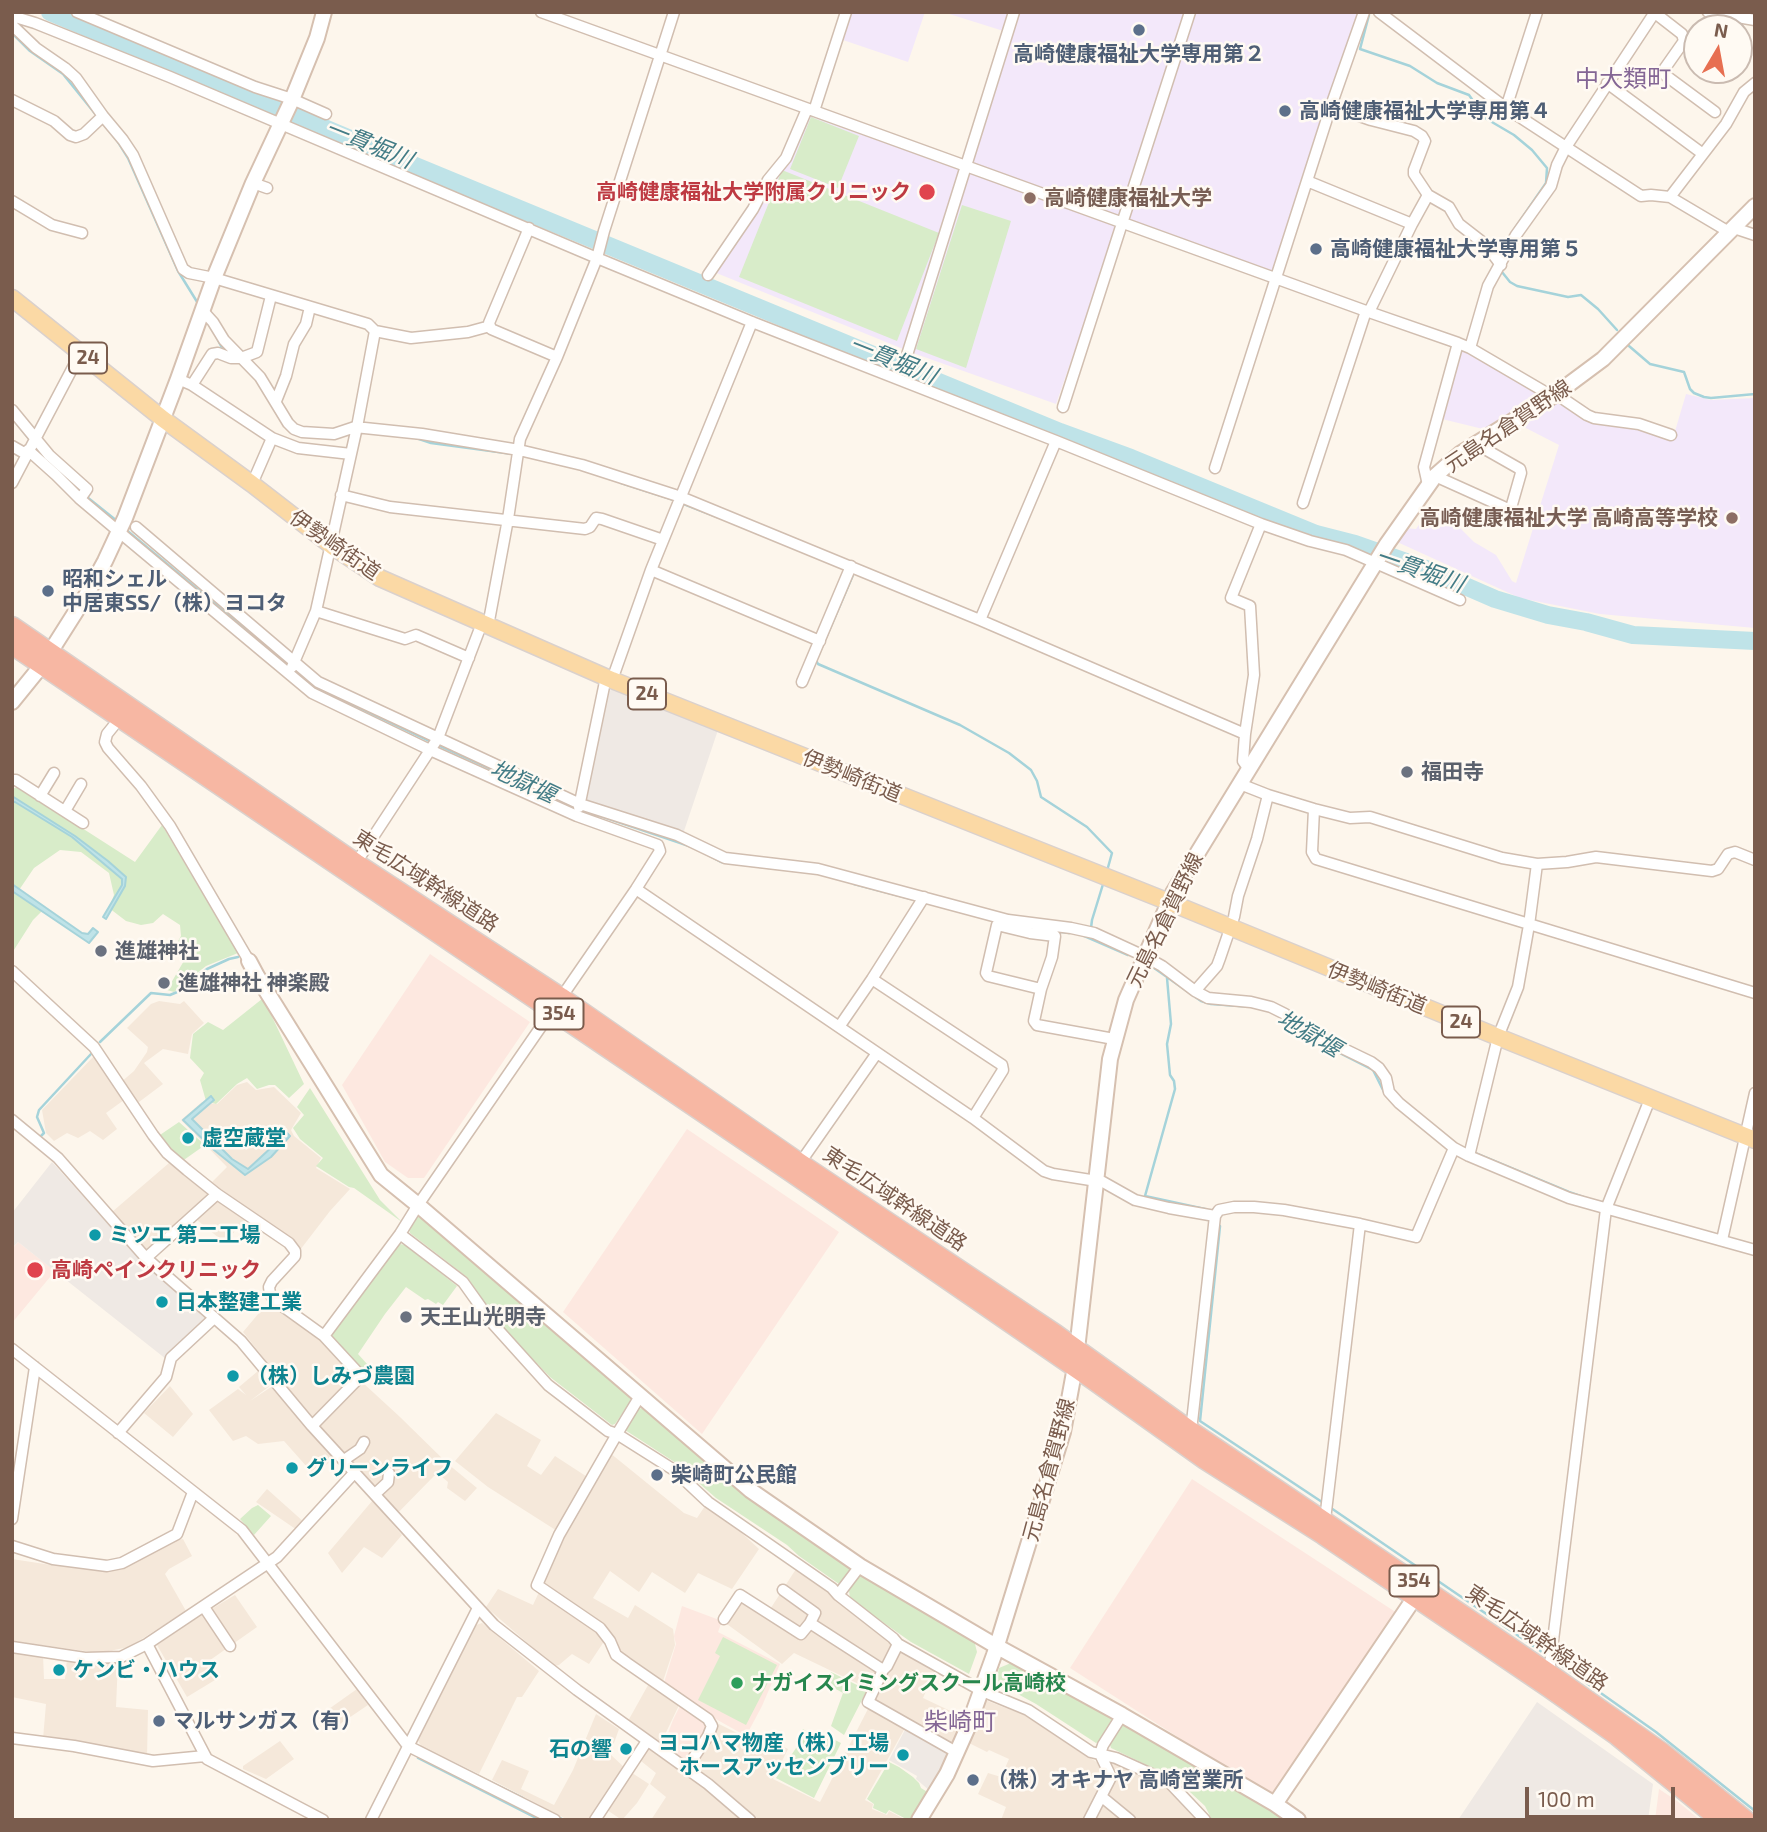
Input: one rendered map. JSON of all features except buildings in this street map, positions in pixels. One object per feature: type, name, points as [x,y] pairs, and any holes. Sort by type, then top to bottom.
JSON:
[{"type":"highway","name":"東毛広域幹線道路","points":[[12,626],[46,659],[120,718],[337,866],[557,1003],[800,1163],[1076,1358],[1205,1460],[1323,1535],[1549,1688],[1616,1736],[1720,1820]]},
{"type":"highway","name":"東毛広域幹線道路","points":[[12,646],[46,659],[356,863],[1076,1358],[1191,1430],[1549,1673],[1662,1752],[1746,1820]]},
{"type":"main road","name":"伊勢崎街道","points":[[12,298],[163,419],[331,545],[380,578],[609,679],[1169,902],[1750,1138]]},
{"type":"street","points":[[77,12],[254,87],[326,114]]},
{"type":"street","points":[[185,382],[214,278],[260,186],[282,123],[317,38],[324,12]]},
{"type":"street","points":[[541,12],[1458,343],[1587,415],[1639,424],[1671,435]]},
{"type":"street","points":[[356,863],[438,738],[485,624],[508,519],[520,439],[598,256],[674,12]]},
{"type":"street","points":[[708,275],[753,209],[768,180],[786,158],[811,110],[846,12]]},
{"type":"street","points":[[907,355],[1014,12]]},
{"type":"street","points":[[1063,407],[1190,12]]},
{"type":"street","points":[[1215,468],[1331,106],[1364,12]]},
{"type":"street","points":[[1379,12],[1506,108],[1640,196],[1670,197],[1732,230],[1755,235]]},
{"type":"street","points":[[1506,108],[1537,12]]},
{"type":"street","points":[[1470,348],[1488,286],[1516,235],[1550,186],[1566,147],[1655,12],[1682,34],[1684,41],[1665,68],[1665,75],[1715,112]]},
{"type":"street","points":[[1709,12],[1727,14]]},
{"type":"street","points":[[12,16],[282,123],[528,229],[752,321],[1261,524],[1346,550],[1461,600]]},
{"type":"street","points":[[12,25],[36,48],[76,78],[123,140],[133,155],[183,269],[189,273],[368,324],[376,331],[411,338],[468,332],[490,326]]},
{"type":"street","points":[[1607,83],[1703,153]]},
{"type":"street","points":[[1670,197],[1726,124],[1744,92],[1755,83]]},
{"type":"street","points":[[12,100],[54,121],[76,137],[84,134],[103,116]]},
{"type":"street","points":[[1331,106],[1414,131],[1422,136],[1425,141],[1414,174],[1428,195],[1449,207],[1459,224],[1486,245],[1501,265]]},
{"type":"street","points":[[1307,181],[1412,224]]},
{"type":"street","points":[[1304,503],[1367,312],[1428,195]]},
{"type":"street","points":[[12,201],[52,225],[82,233]]},
{"type":"street","name":"元島名倉賀野線","points":[[919,1820],[958,1753],[982,1691],[1063,1432],[1076,1358],[1114,1039],[1126,1000],[1169,902],[1375,562],[1432,481],[1447,464],[1554,395],[1603,359],[1755,206]]},
{"type":"street","points":[[528,229],[489,323],[491,329],[557,357]]},
{"type":"street","points":[[12,702],[46,659],[105,561],[163,419],[185,382],[212,354],[241,358],[257,352],[271,296]]},
{"type":"street","points":[[276,401],[294,344],[306,324],[310,307]]},
{"type":"street","points":[[203,312],[213,322],[223,340],[260,377],[294,429],[334,434],[357,427],[422,434],[572,462],[681,497],[980,620],[1245,734]]},
{"type":"street","points":[[577,816],[609,679],[752,321]]},
{"type":"street","points":[[288,673],[295,663],[316,611],[376,331]]},
{"type":"street","points":[[1458,343],[1424,467],[1432,481],[1511,508],[1520,469],[1476,444]]},
{"type":"street","points":[[12,483],[81,352]]},
{"type":"street","points":[[185,382],[272,438],[298,448],[351,454]]},
{"type":"street","points":[[12,410],[49,455],[87,489],[80,499]]},
{"type":"street","points":[[252,484],[272,438]]},
{"type":"street","points":[[980,620],[1056,441]]},
{"type":"street","points":[[12,446],[27,452],[56,475],[118,531],[321,698],[577,816],[657,845],[660,850],[400,1234],[324,1336]]},
{"type":"street","points":[[341,495],[390,507],[585,529],[590,527],[596,518],[663,540]]},
{"type":"street","points":[[1249,769],[1244,761],[1245,734],[1254,675],[1250,606],[1231,598],[1261,524]]},
{"type":"street","points":[[135,527],[310,677],[580,804],[677,835],[724,858],[818,869],[1008,920],[1055,936],[1052,957],[1034,1021],[1037,1025],[1114,1039]]},
{"type":"street","points":[[802,682],[851,566]]},
{"type":"street","points":[[651,570],[820,641]]},
{"type":"street","points":[[316,611],[405,639],[416,635],[469,658]]},
{"type":"street","points":[[120,718],[107,734],[108,748],[141,786],[170,826],[262,985],[381,1175],[750,1490],[860,1566],[1275,1804],[1298,1820]]},
{"type":"street","points":[[40,796],[54,773]]},
{"type":"street","points":[[12,780],[83,823]]},
{"type":"street","points":[[65,811],[81,784]]},
{"type":"street","points":[[1240,784],[1314,809],[1350,818],[1370,817],[1502,858],[1537,864],[1596,856],[1712,871],[1718,869],[1728,854],[1735,852],[1755,860]]},
{"type":"street","points":[[1195,991],[1217,966],[1268,795]]},
{"type":"street","points":[[1314,809],[1312,852],[1316,859],[1755,993]]},
{"type":"street","points":[[1469,1156],[1498,1037],[1518,988],[1537,864]]},
{"type":"street","points":[[636,889],[973,1118],[1044,1171],[1097,1180],[1135,1200],[1215,1216]]},
{"type":"street","points":[[839,1027],[924,897]]},
{"type":"street","points":[[1041,989],[988,976],[986,973],[996,925],[1030,933],[1072,928],[1094,933],[1162,966],[1208,998],[1251,1002],[1271,1007],[1313,1034],[1379,1068],[1386,1078],[1390,1092],[1399,1103],[1454,1148],[1469,1156],[1569,1198],[1755,1250]]},
{"type":"street","points":[[12,971],[94,1047],[167,1153],[217,1194],[293,1247],[295,1256],[272,1281],[270,1294],[274,1300],[324,1336],[361,1376],[312,1426]]},
{"type":"street","points":[[872,979],[1002,1065],[1003,1070],[973,1118]]},
{"type":"street","points":[[800,1163],[877,1054]]},
{"type":"street","points":[[1722,1240],[1750,1138],[1755,1093]]},
{"type":"street","points":[[1549,1673],[1606,1209],[1650,1099]]},
{"type":"street","points":[[12,1120],[58,1158],[146,1258],[241,1341],[312,1426],[494,1625],[577,1690],[708,1784],[750,1820]]},
{"type":"street","points":[[1191,1430],[1215,1216],[1219,1210],[1254,1207],[1284,1210],[1416,1237],[1454,1148]]},
{"type":"street","points":[[146,1258],[217,1194]]},
{"type":"street","points":[[1325,1520],[1360,1224]]},
{"type":"street","points":[[400,1234],[463,1282],[492,1324],[548,1385],[608,1431],[674,1470],[708,1502],[832,1588],[898,1644],[982,1691],[1028,1710],[1083,1748],[1116,1758],[1169,1782],[1204,1819]]},
{"type":"street","points":[[118,1433],[166,1377],[171,1358],[214,1318]]},
{"type":"street","points":[[12,1349],[242,1530],[408,1746],[555,1820]]},
{"type":"street","points":[[12,1519],[35,1367]]},
{"type":"street","points":[[640,1396],[559,1535],[537,1585],[600,1628],[617,1655],[626,1663],[708,1719],[712,1726],[708,1736],[686,1769]]},
{"type":"street","points":[[344,1460],[360,1449],[364,1442]]},
{"type":"street","points":[[12,1647],[85,1658],[121,1657],[147,1644],[277,1557],[355,1472]]},
{"type":"street","points":[[375,1494],[388,1482],[389,1473]]},
{"type":"street","points":[[12,1546],[53,1559],[107,1566],[122,1563],[177,1534],[192,1492]]},
{"type":"street","points":[[838,1595],[860,1566]]},
{"type":"street","points":[[724,1619],[740,1595],[801,1634],[815,1613],[783,1590]]},
{"type":"street","points":[[1275,1804],[1415,1597]]},
{"type":"street","points":[[204,1607],[230,1646]]},
{"type":"street","points":[[371,1820],[478,1608]]},
{"type":"street","points":[[810,1623],[883,1670]]},
{"type":"street","points":[[147,1644],[207,1759],[323,1820]]},
{"type":"street","points":[[898,1644],[868,1702],[958,1753]]},
{"type":"street","points":[[1089,1820],[1111,1777],[1100,1754],[1122,1716]]},
{"type":"street","points":[[12,1738],[153,1761],[205,1756]]},
{"type":"street","points":[[595,1820],[648,1741]]},
{"type":"street","points":[[1102,1797],[1130,1820]]},
{"type":"shaded area","points":[[851,12],[925,12],[908,62],[843,40]]},
{"type":"shaded area","name":"高崎健康福祉大学","points":[[943,12],[1359,12],[1274,272],[1121,218],[1056,404],[913,353],[714,272],[809,116],[970,173],[1013,34]]},
{"type":"shaded area","points":[[1463,348],[1542,393],[1483,429],[1442,419]]},
{"type":"shaded area","points":[[1686,394],[1711,400],[1755,398],[1755,628],[1600,614],[1520,598],[1395,541],[1404,528],[1416,529],[1431,508],[1454,522],[1474,542],[1496,555],[1516,583],[1559,445],[1520,425],[1559,401],[1673,438]]},
{"type":"shaded area","points":[[615,689],[718,730],[683,834],[586,803],[608,691]]},
{"type":"shaded area","points":[[430,954],[530,1022],[424,1178],[408,1178],[385,1162],[342,1085]]},
{"type":"shaded area","points":[[159,1001],[180,1004],[184,1001],[204,1023],[192,1034],[188,1054],[163,1049],[144,1063],[163,1084],[135,1105],[120,1083],[134,1071],[148,1047],[127,1028],[151,1004]]},
{"type":"shaded area","points":[[95,1055],[124,1100],[106,1113],[117,1129],[103,1140],[90,1131],[78,1138],[67,1133],[54,1141],[46,1133],[42,1110]]},
{"type":"shaded area","points":[[247,1082],[256,1090],[274,1087],[301,1113],[291,1130],[294,1136],[321,1158],[316,1168],[350,1189],[300,1250],[265,1220],[261,1221],[212,1182],[227,1167],[181,1120],[202,1102],[217,1104],[237,1085]]},
{"type":"shaded area","points":[[687,1129],[839,1232],[702,1434],[563,1312]]},
{"type":"shaded area","points":[[52,1162],[138,1257],[208,1321],[166,1359],[18,1242],[12,1248],[12,1213]]},
{"type":"shaded area","points":[[169,1163],[245,1219],[225,1243],[191,1215],[146,1252],[112,1212]]},
{"type":"shaded area","points":[[18,1242],[55,1271],[12,1323],[12,1249]]},
{"type":"shaded area","points":[[269,1301],[319,1336],[362,1382],[477,1488],[465,1501],[447,1488],[448,1482],[441,1476],[434,1476],[390,1521],[402,1535],[382,1558],[364,1547],[342,1573],[328,1553],[378,1494],[309,1415],[243,1332]]},
{"type":"shaded area","points":[[258,1371],[271,1385],[250,1401],[271,1387],[333,1458],[315,1476],[284,1441],[258,1444],[246,1436],[233,1441],[209,1410],[238,1389],[246,1395],[239,1387]]},
{"type":"shaded area","points":[[170,1386],[193,1414],[173,1437],[144,1413]]},
{"type":"shaded area","points":[[496,1413],[541,1440],[527,1466],[541,1475],[555,1456],[595,1482],[610,1453],[684,1513],[697,1518],[705,1506],[732,1524],[759,1549],[732,1589],[698,1573],[685,1593],[652,1572],[639,1592],[610,1571],[593,1598],[628,1618],[635,1605],[673,1629],[675,1645],[660,1690],[680,1703],[661,1743],[628,1721],[652,1678],[605,1640],[589,1664],[572,1654],[554,1666],[486,1607],[498,1589],[533,1605],[565,1536],[488,1487],[455,1461]]},
{"type":"shaded area","points":[[1192,1479],[1397,1613],[1273,1798],[1070,1668]]},
{"type":"shaded area","points":[[267,1489],[305,1523],[297,1530],[256,1502]]},
{"type":"shaded area","points":[[183,1539],[192,1556],[165,1574],[186,1611],[129,1647],[99,1653],[12,1641],[12,1559],[51,1565],[120,1569]]},
{"type":"shaded area","points":[[796,1569],[830,1592],[899,1651],[935,1671],[923,1698],[961,1716],[954,1743],[950,1744],[872,1701],[867,1688],[794,1653],[782,1664],[724,1622],[737,1595],[767,1614]]},
{"type":"shaded area","points":[[235,1595],[257,1627],[206,1663],[215,1680],[187,1697],[157,1645]]},
{"type":"shaded area","points":[[682,1606],[722,1621],[718,1632],[780,1664],[746,1736],[714,1718],[706,1720],[705,1731],[686,1761],[664,1744],[684,1698],[663,1686],[676,1644],[674,1636]]},
{"type":"shaded area","points":[[482,1623],[539,1671],[522,1697],[517,1697],[479,1774],[421,1746],[417,1739],[476,1625]]},
{"type":"shaded area","points":[[12,1651],[43,1655],[44,1679],[65,1679],[67,1659],[118,1661],[116,1707],[148,1710],[147,1757],[43,1739],[46,1704],[12,1697]]},
{"type":"shaded area","points":[[357,1689],[368,1705],[337,1726],[326,1711]]},
{"type":"shaded area","points":[[985,1700],[1027,1716],[1104,1767],[1107,1776],[1083,1820],[1001,1820],[1006,1807],[978,1794],[988,1773],[1001,1777],[1009,1759],[967,1742],[978,1711]]},
{"type":"shaded area","points":[[1537,1702],[1653,1784],[1648,1820],[1458,1820]]},
{"type":"shaded area","points":[[869,1707],[905,1728],[865,1800],[873,1804],[872,1809],[887,1815],[889,1811],[906,1820],[759,1820],[711,1778],[693,1767],[717,1723],[745,1737],[750,1730],[788,1749],[773,1779],[820,1802]]},
{"type":"shaded area","points":[[596,1714],[619,1729],[610,1754],[626,1769],[649,1784],[622,1820],[601,1806],[592,1820],[568,1820],[492,1780],[502,1760],[529,1771],[521,1789],[554,1805],[573,1770]]},
{"type":"shaded area","points":[[907,1726],[946,1750],[947,1757],[930,1791],[916,1779],[917,1776],[889,1760]]},
{"type":"shaded area","points":[[280,1741],[294,1759],[266,1779],[243,1769],[243,1766]]},
{"type":"shaded area","points":[[649,1748],[702,1786],[742,1820],[651,1820],[666,1797],[650,1784],[656,1773],[641,1761]]},
{"type":"shaded area","points":[[1110,1760],[1167,1788],[1201,1820],[1092,1820],[1114,1778]]},
{"type":"shaded area","points":[[1659,1789],[1677,1801],[1700,1820],[1655,1820]]},
{"type":"green space","points":[[811,117],[859,136],[838,188],[790,169]]},
{"type":"green space","points":[[782,170],[939,233],[897,341],[739,277]]},
{"type":"green space","points":[[962,205],[1011,221],[966,368],[916,349]]},
{"type":"green space","points":[[18,787],[135,862],[162,825],[238,953],[206,966],[174,992],[167,990],[185,959],[179,952],[177,943],[181,936],[180,925],[163,914],[153,923],[141,925],[126,921],[109,908],[114,895],[109,873],[81,852],[60,850],[34,868],[17,893],[42,911],[12,953],[12,789]]},
{"type":"green space","points":[[262,999],[304,1084],[289,1098],[275,1085],[257,1089],[247,1078],[216,1104],[206,1101],[200,1080],[204,1073],[190,1058],[193,1034],[208,1022],[223,1030]]},
{"type":"green space","points":[[310,1088],[380,1200],[402,1222],[354,1188],[316,1166],[323,1158],[300,1139],[293,1128],[304,1115],[297,1107]]},
{"type":"green space","points":[[179,1122],[205,1145],[181,1162],[157,1137]]},
{"type":"green space","points":[[418,1215],[424,1216],[628,1393],[631,1401],[615,1424],[612,1425],[550,1377],[501,1326],[467,1277],[410,1233],[409,1229]]},
{"type":"green space","points":[[400,1244],[405,1245],[457,1286],[443,1305],[425,1300],[406,1287],[358,1354],[368,1365],[363,1371],[330,1339],[330,1335]]},
{"type":"green space","points":[[639,1408],[644,1409],[738,1488],[849,1564],[851,1569],[843,1582],[839,1584],[787,1545],[716,1498],[676,1463],[625,1430]]},
{"type":"green space","points":[[258,1505],[271,1516],[254,1535],[240,1519]]},
{"type":"green space","points":[[866,1574],[974,1640],[977,1652],[969,1674],[911,1642],[850,1599],[849,1591],[857,1575]]},
{"type":"green space","name":"ナガイスイミングスクール高崎校","points":[[723,1637],[777,1665],[746,1725],[698,1700],[720,1656],[715,1653]]},
{"type":"green space","points":[[1011,1663],[1110,1715],[1112,1721],[1102,1741],[1096,1743],[996,1682],[999,1668]]},
{"type":"green space","points":[[831,1672],[867,1690],[844,1735],[831,1726],[843,1693],[823,1682]]},
{"type":"green space","points":[[1127,1725],[1288,1820],[1212,1820],[1205,1806],[1176,1779],[1111,1748],[1120,1726]]},
{"type":"green space","points":[[803,1729],[815,1737],[841,1743],[814,1798],[776,1778],[798,1745],[799,1734]]},
{"type":"green space","points":[[889,1762],[913,1777],[921,1788],[929,1793],[911,1820],[889,1810],[886,1814],[873,1808],[874,1804],[867,1799]]},
{"type":"water","points":[[12,796],[75,836],[126,877],[125,886],[106,919],[103,917],[122,885],[122,879],[72,837],[12,802]]},
{"type":"water","points":[[12,884],[82,933],[88,934],[93,928],[98,932],[89,943],[12,891]]},
{"type":"water","points":[[211,1096],[214,1100],[192,1119],[232,1159],[248,1169],[287,1133],[290,1136],[271,1157],[245,1175],[183,1120]]},
{"type":"waterway","name":"一貫堀川","points":[[50,12],[1060,432],[1131,458],[1316,534],[1355,544],[1426,569],[1495,599],[1548,615],[1633,635],[1755,641]]},
{"type":"waterway","points":[[1369,15],[1360,49],[1410,66],[1437,83],[1469,95],[1485,118],[1514,135],[1532,150],[1547,168],[1546,183],[1503,249]]},
{"type":"waterway","points":[[12,33],[30,51],[63,74],[118,142],[128,158],[178,271],[199,305]]},
{"type":"waterway","points":[[1502,272],[1517,286],[1568,297],[1581,295],[1617,330]]},
{"type":"waterway","points":[[216,336],[221,346],[232,354]]},
{"type":"waterway","points":[[1629,346],[1650,364],[1684,372],[1690,389],[1704,397],[1755,394]]},
{"type":"waterway","name":"地獄堰","points":[[12,418],[30,440]]},
{"type":"waterway","points":[[413,437],[431,443],[513,454]]},
{"type":"waterway","name":"地獄堰","points":[[34,445],[51,464]]},
{"type":"waterway","name":"地獄堰","points":[[61,473],[82,492]]},
{"type":"waterway","points":[[621,483],[674,500]]},
{"type":"waterway","name":"地獄堰","points":[[87,497],[117,521]]},
{"type":"waterway","points":[[681,503],[717,517]]},
{"type":"waterway","name":"地獄堰","points":[[124,528],[288,665]]},
{"type":"waterway","points":[[819,654],[852,574]]},
{"type":"waterway","points":[[816,660],[818,664],[960,725],[1009,753],[1031,770],[1041,797],[1087,827],[1112,853],[1107,871]]},
{"type":"waterway","name":"地獄堰","points":[[293,669],[320,689],[538,790]]},
{"type":"waterway","name":"地獄堰","points":[[586,811],[689,846]]},
{"type":"waterway","name":"地獄堰","points":[[704,853],[721,862],[769,868]]},
{"type":"waterway","points":[[1091,928],[1104,881]]},
{"type":"waterway","name":"地獄堰","points":[[854,884],[919,901]]},
{"type":"waterway","name":"地獄堰","points":[[1055,931],[1069,933]]},
{"type":"waterway","name":"地獄堰","points":[[1082,935],[1128,955]]},
{"type":"waterway","points":[[100,1042],[151,993],[170,995],[182,990],[207,969],[238,957]]},
{"type":"waterway","name":"地獄堰","points":[[1147,963],[1201,1001],[1254,1007]]},
{"type":"waterway","points":[[1167,978],[1171,1024],[1167,1044],[1170,1075],[1175,1089],[1145,1196],[1205,1209]]},
{"type":"waterway","name":"地獄堰","points":[[1314,1040],[1373,1070],[1385,1094],[1393,1103]]},
{"type":"waterway","points":[[41,1136],[44,1133],[37,1117],[39,1110],[91,1054]]},
{"type":"waterway","name":"地獄堰","points":[[1475,1153],[1589,1199]]},
{"type":"waterway","points":[[1220,1226],[1200,1421],[1325,1504]]},
{"type":"waterway","points":[[1331,1508],[1548,1656]]},
{"type":"waterway","points":[[1554,1660],[1656,1732],[1755,1811]]},
{"type":"waterway","points":[[418,1758],[540,1820]]},
{"type":"waterway","points":[[450,1762],[523,1798]]},
{"type":"waterway","points":[[556,1816],[564,1820]]},
{"type":"place","name":"高崎健康福祉大学専用第２","points":[[1139,30]]},
{"type":"place","name":"高崎健康福祉大学専用第４","points":[[1285,111]]},
{"type":"place","name":"高崎健康福祉大学附属クリニック","points":[[927,192]]},
{"type":"place","name":"高崎健康福祉大学","points":[[1030,198]]},
{"type":"place","name":"高崎健康福祉大学専用第５","points":[[1316,249]]},
{"type":"place","name":"高崎健康福祉大学 高崎高等学校","points":[[1732,518]]},
{"type":"place","name":"昭和シェル 中居東SS/（株）ヨコタ","points":[[48,591]]},
{"type":"place","name":"福田寺","points":[[1407,772]]},
{"type":"place","name":"進雄神社","points":[[101,951]]},
{"type":"place","name":"進雄神社 神楽殿","points":[[164,983]]},
{"type":"place","name":"虚空蔵堂","points":[[188,1138]]},
{"type":"place","name":"ミツエ 第二工場","points":[[95,1235]]},
{"type":"place","name":"高崎ペインクリニック","points":[[35,1270]]},
{"type":"place","name":"日本整建工業","points":[[162,1302]]},
{"type":"place","name":"天王山光明寺","points":[[406,1317]]},
{"type":"place","name":"（株）しみづ農園","points":[[233,1376]]},
{"type":"place","name":"グリーンライフ","points":[[292,1468]]},
{"type":"place","name":"柴崎町公民館","points":[[657,1475]]},
{"type":"place","name":"ケンビ・ハウス","points":[[59,1670]]},
{"type":"place","name":"ナガイスイミングスクール高崎校","points":[[737,1683]]},
{"type":"place","name":"マルサンガス（有）","points":[[159,1721]]},
{"type":"place","name":"石の響","points":[[626,1749]]},
{"type":"place","name":"ヨコハマ物産（株）工場 ホースアッセンブリー","points":[[903,1755]]},
{"type":"place","name":"（株）オキナヤ 高崎営業所","points":[[973,1780]]},
{"type":"district","name":"中大類町","points":[[1623,79]]},
{"type":"district","name":"柴崎町","points":[[960,1722]]}]
